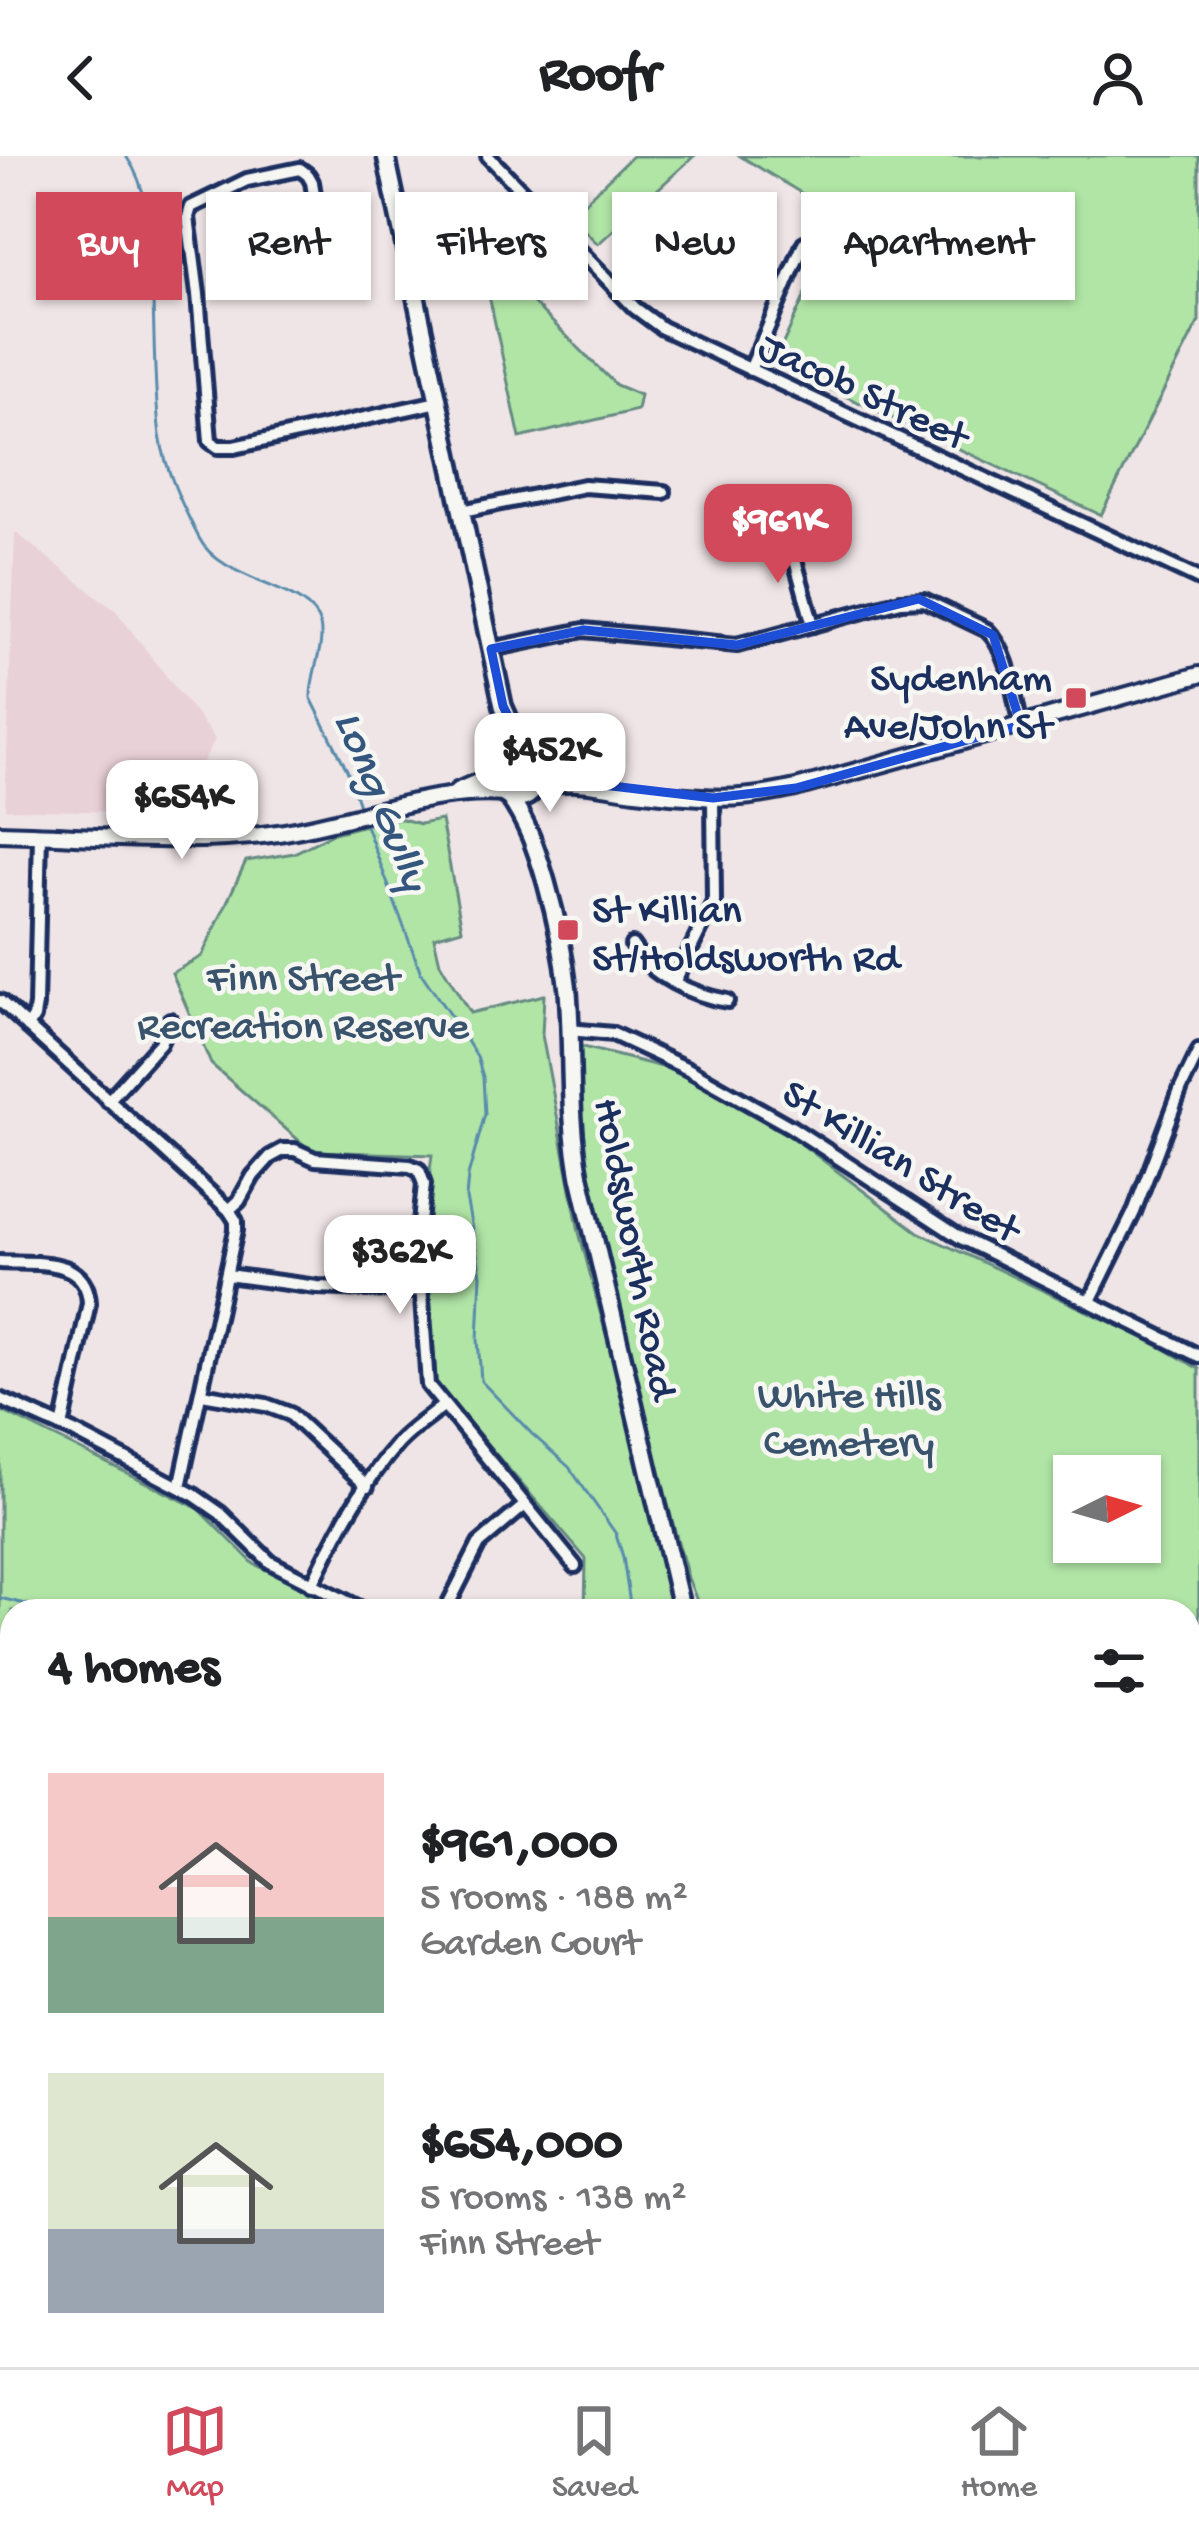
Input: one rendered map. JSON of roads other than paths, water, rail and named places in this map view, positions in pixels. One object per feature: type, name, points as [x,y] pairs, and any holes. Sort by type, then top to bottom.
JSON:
[{"type":"main road","points":[[386,156],[503,706],[537,778],[532,791],[521,798],[507,795],[498,784],[503,706]]},
{"type":"main road","points":[[500,769],[517,759],[530,764]]},
{"type":"main road","name":"Holdsworth Road","points":[[532,791],[540,861]]},
{"type":"main road","name":"Holdsworth Road","points":[[507,795],[526,824],[540,861],[561,946],[577,1163],[683,1599]]},
{"type":"street","name":"Jacob Street","points":[[488,156],[635,308],[662,328],[1199,578]]},
{"type":"street","points":[[221,192],[247,179],[300,170],[308,175],[314,192]]},
{"type":"street","points":[[206,199],[190,207],[188,217],[210,441],[218,447],[234,447],[438,402]]},
{"type":"street","points":[[750,370],[801,250]]},
{"type":"street","points":[[461,511],[584,486],[664,492]]},
{"type":"street","points":[[788,535],[813,625]]},
{"type":"street","points":[[491,649],[578,631],[737,645],[924,600],[987,630],[1001,648],[1021,724]]},
{"type":"street","points":[[532,791],[551,783],[578,782],[713,798],[796,788],[1199,675]]},
{"type":"street","points":[[530,764],[578,782]]},
{"type":"street","points":[[442,797],[500,769]]},
{"type":"street","points":[[0,833],[233,838],[442,797],[507,795]]},
{"type":"street","points":[[674,981],[714,902],[713,798]]},
{"type":"street","points":[[28,1027],[36,1005],[40,834]]},
{"type":"street","points":[[632,945],[648,966],[698,994],[728,1001]]},
{"type":"street","points":[[0,1001],[234,1217],[236,1228],[181,1487]]},
{"type":"street","points":[[108,1101],[160,1043],[170,1020]]},
{"type":"street","name":"St Killian Street","points":[[569,1030],[620,1037],[731,1092],[961,1238],[1199,1356]]},
{"type":"street","points":[[1090,1301],[1126,1230],[1199,1051]]},
{"type":"street","points":[[229,1210],[270,1157],[283,1150],[315,1159],[413,1166],[422,1172],[418,1226],[427,1381],[575,1566]]},
{"type":"street","points":[[0,1262],[63,1266],[86,1285],[89,1303],[62,1427]]},
{"type":"street","points":[[79,1275],[92,1263]]},
{"type":"street","points":[[226,1275],[317,1287],[421,1291]]},
{"type":"street","points":[[202,1394],[290,1414],[367,1486]]},
{"type":"street","points":[[0,1399],[181,1487],[212,1506],[263,1557],[341,1599]]},
{"type":"street","points":[[312,1585],[367,1486],[401,1440],[443,1406]]},
{"type":"street","points":[[452,1599],[479,1544],[525,1505]]},
{"type":"waterway","name":"Long Gully","points":[[126,156],[148,215],[158,416],[170,475],[199,538],[211,553],[313,612],[321,634],[311,698],[347,770],[361,811]]},
{"type":"waterway","name":"Long Gully","points":[[364,820],[421,973],[477,1057],[483,1077],[485,1114],[466,1198],[481,1275],[481,1381],[569,1467],[616,1534],[629,1599]]},
{"type":"waterway","points":[[0,1598],[4,1599]]},
{"type":"place","name":"Sydenham Ave/John St","points":[[1076,698]]},
{"type":"place","name":"St Killian St/Holdsworth Rd","points":[[568,930]]},
{"type":"park label","name":"Finn Street Recreation Reserve","points":[[303,998]]},
{"type":"park label","name":"White Hills Cemetery","points":[[849,1415]]}]
